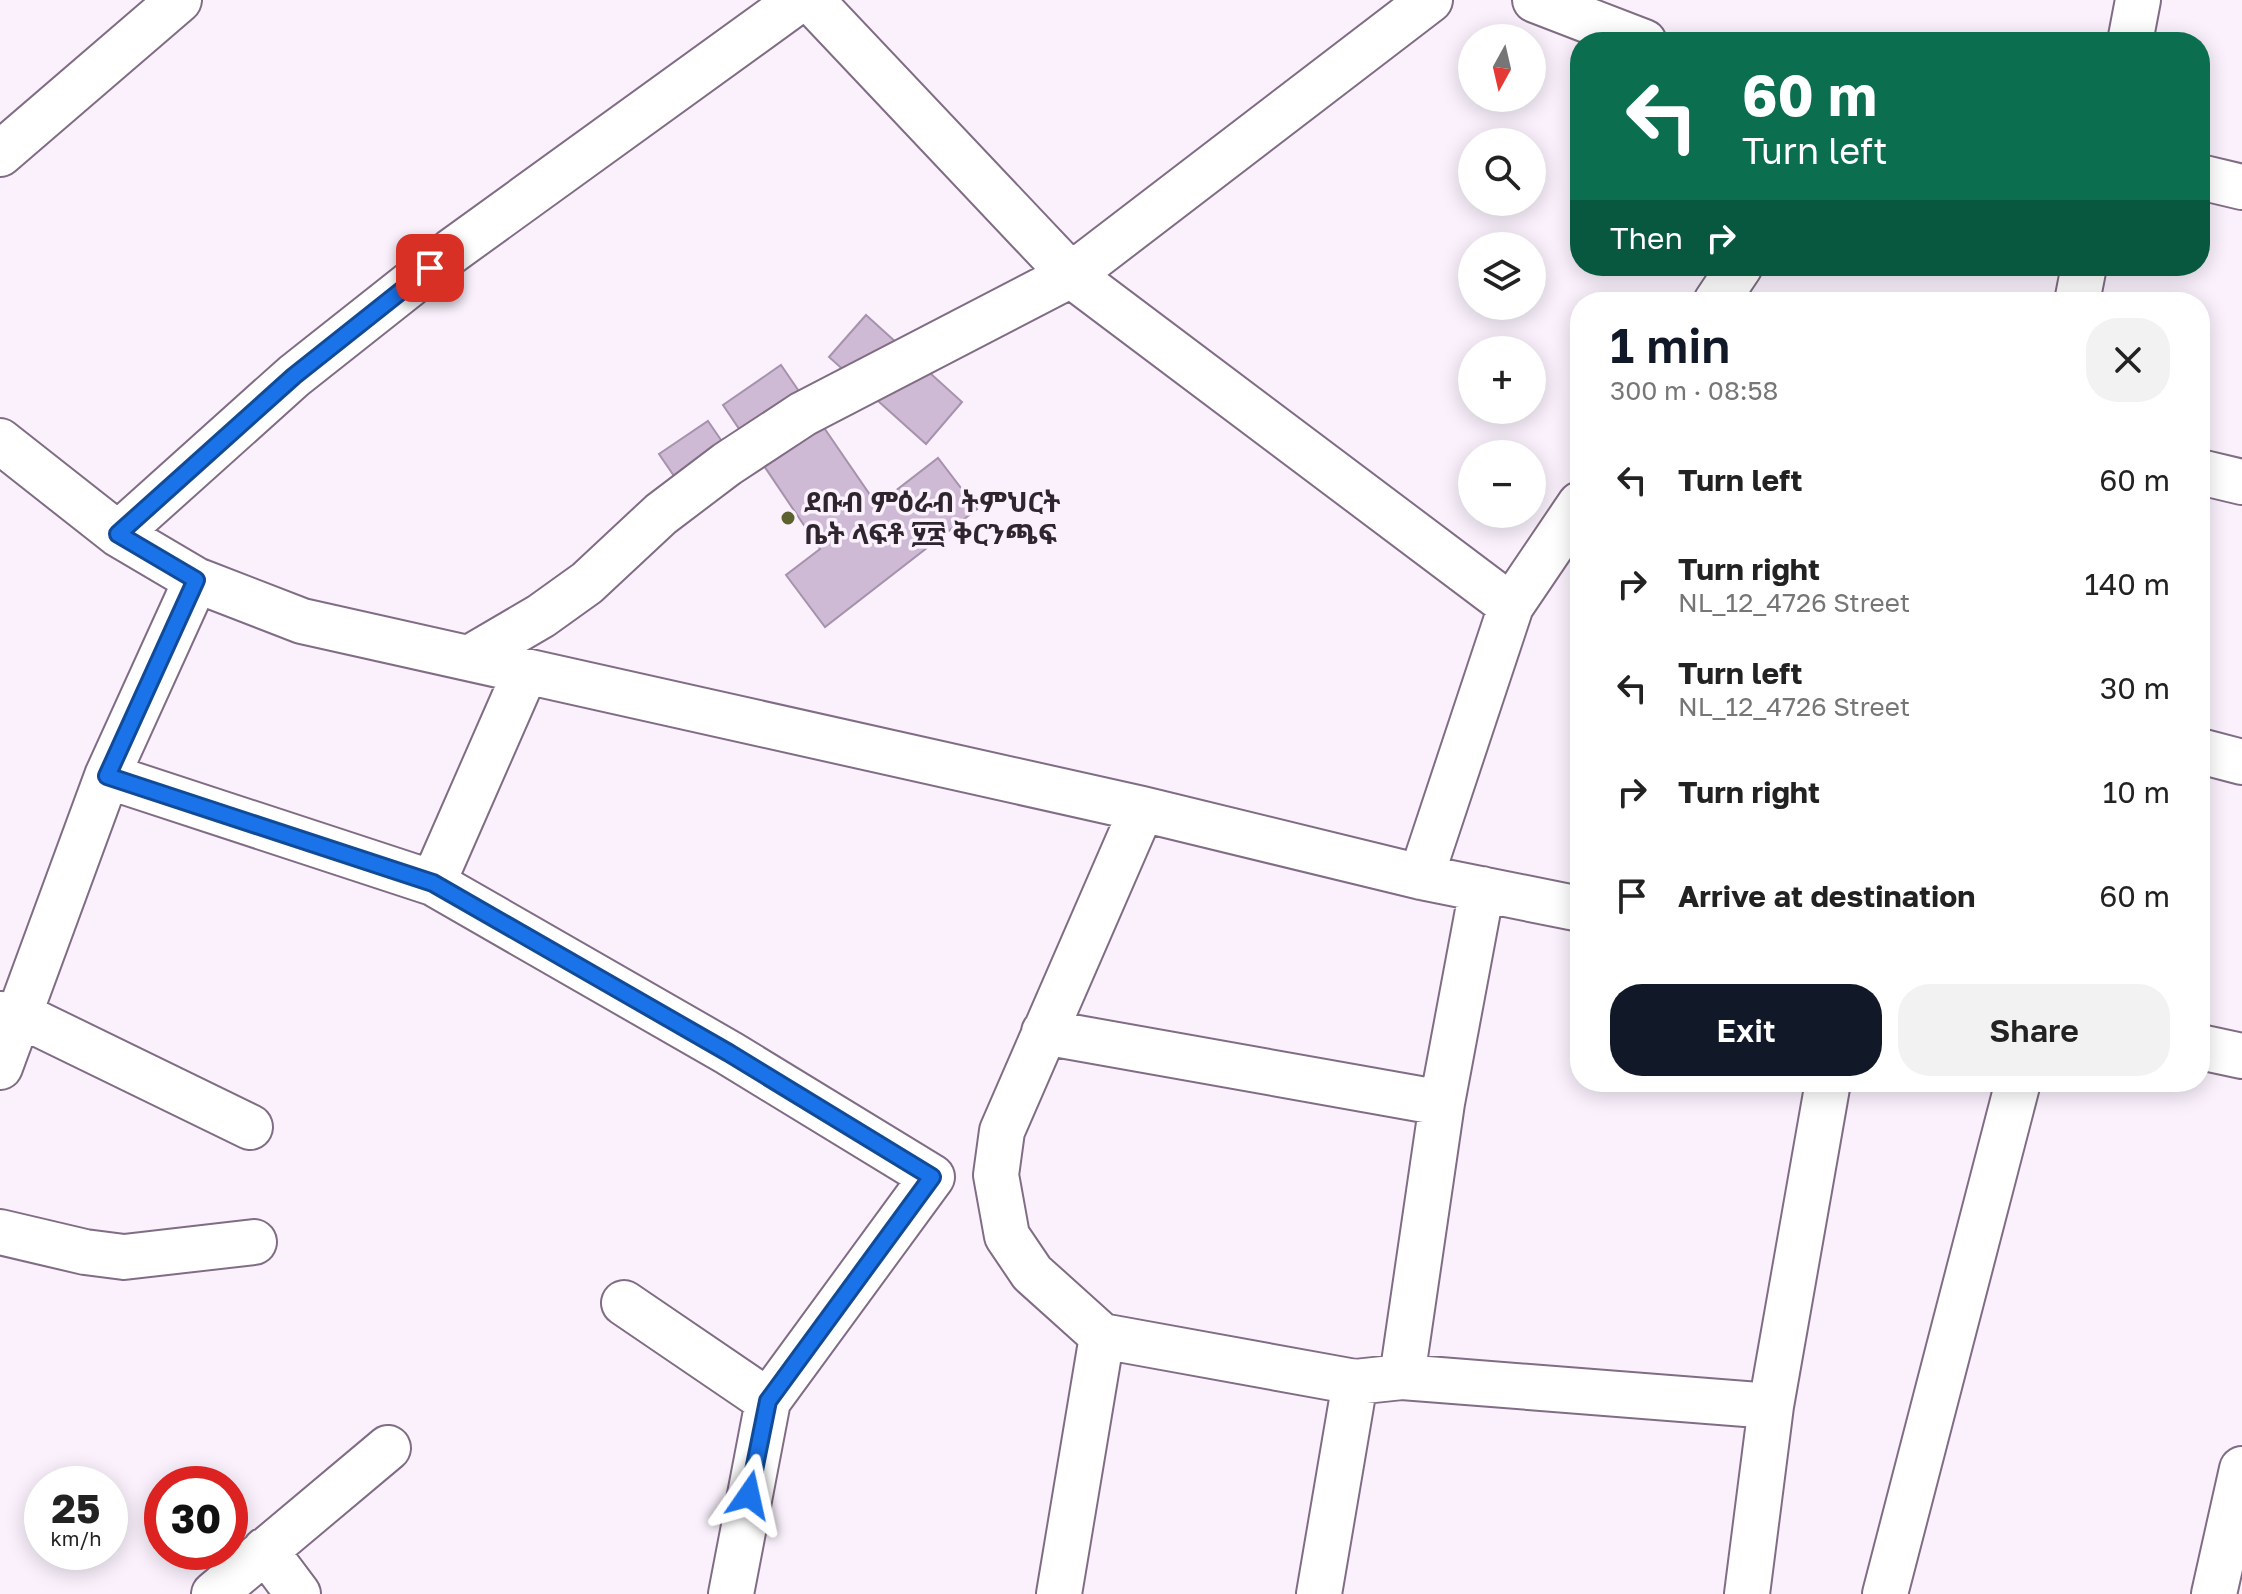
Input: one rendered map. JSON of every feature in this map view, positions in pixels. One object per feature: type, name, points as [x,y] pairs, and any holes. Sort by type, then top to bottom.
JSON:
[{"type":"street","points":[[0,154],[179,0]]},
{"type":"street","points":[[118,534],[294,376],[452,251],[799,0]]},
{"type":"street","points":[[811,0],[1071,275],[1511,606]]},
{"type":"street","points":[[471,657],[541,616],[587,583],[661,514],[727,464],[803,414],[1071,275],[1430,0]]},
{"type":"street","points":[[1535,0],[1618,32]]},
{"type":"street","points":[[2132,32],[2138,0]]},
{"type":"street","points":[[2210,179],[2242,187]]},
{"type":"street","points":[[0,441],[118,534],[196,580],[302,621],[1142,809],[1421,877],[1570,907]]},
{"type":"street","points":[[2210,474],[2242,482]]},
{"type":"street","points":[[1421,877],[1511,606],[1570,519]]},
{"type":"street","points":[[0,1067],[10,1015],[107,776],[196,580]]},
{"type":"street","points":[[433,883],[525,673]]},
{"type":"street","points":[[2210,754],[2242,762]]},
{"type":"street","points":[[107,776],[433,883],[729,1053],[932,1177],[996,1175]]},
{"type":"street","points":[[1142,809],[1002,1131],[996,1175],[1007,1236],[1032,1273],[1102,1336],[1355,1382],[1402,1377],[1771,1406]]},
{"type":"street","points":[[1402,1377],[1442,1103],[1482,889]]},
{"type":"street","points":[[10,1015],[250,1127]]},
{"type":"street","points":[[1044,1032],[1442,1103]]},
{"type":"street","points":[[2210,1049],[2242,1056]]},
{"type":"street","points":[[1747,1594],[1771,1406],[1826,1092]]},
{"type":"street","points":[[1885,1594],[2015,1092]]},
{"type":"street","points":[[731,1594],[768,1401],[932,1177]]},
{"type":"street","points":[[0,1232],[85,1252],[124,1257],[254,1242]]},
{"type":"street","points":[[624,1303],[768,1401]]},
{"type":"street","points":[[1059,1594],[1102,1336]]},
{"type":"street","points":[[1319,1594],[1355,1382]]},
{"type":"street","points":[[214,1594],[388,1448]]},
{"type":"street","points":[[2214,1594],[2242,1469]]},
{"type":"street","points":[[265,1550],[298,1594]]},
{"type":"building","points":[[866,315],[962,402],[926,444],[829,357]]},
{"type":"building","points":[[781,365],[877,505],[938,458],[977,509],[825,627],[786,575],[820,549],[723,405]]},
{"type":"building","points":[[708,421],[747,478],[698,511],[659,454]]},
{"type":"place","name":"ደቡብ ምዕራብ ትምህርት ቤት ላፍቶ ፶፰ ቅርንጫፍ","points":[[788,518]]},
{"type":"route","points":[[430,268],[294,376],[118,534],[196,580],[107,776],[433,883],[729,1053],[932,1177],[768,1401],[749,1495]]}]
